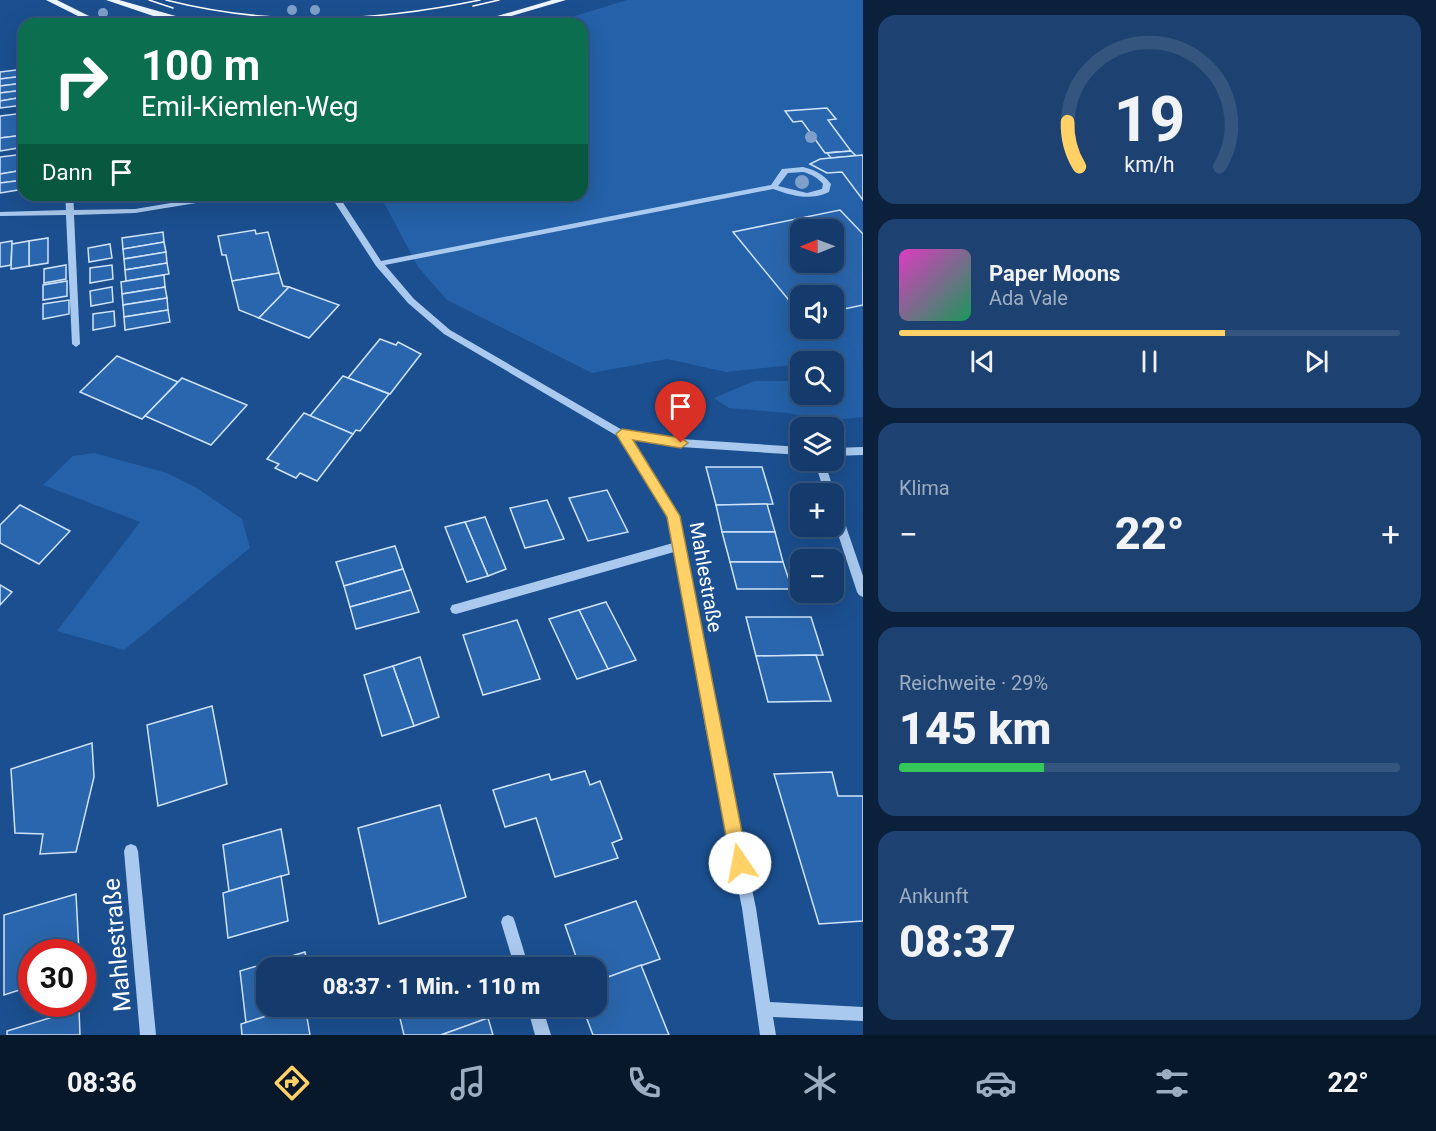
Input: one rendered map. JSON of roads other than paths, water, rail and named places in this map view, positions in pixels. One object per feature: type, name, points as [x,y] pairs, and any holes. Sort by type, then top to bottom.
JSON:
[{"type":"main road","points":[[50,0],[88,18]]},
{"type":"main road","points":[[110,0],[168,18]]},
{"type":"main road","points":[[496,18],[562,0]]},
{"type":"street","points":[[379,264],[774,187],[804,196],[818,195],[826,190],[827,184],[815,173],[794,169],[785,171],[774,187]]},
{"type":"street","points":[[69,201],[76,344]]},
{"type":"street","points":[[0,214],[135,211],[202,201]]},
{"type":"street","name":"Mahlestraße","points":[[338,201],[379,264],[411,301],[447,332],[622,434],[673,516],[766,1009],[768,1035]]},
{"type":"street","points":[[622,434],[681,443],[790,450]]},
{"type":"street","points":[[844,452],[863,451]]},
{"type":"street","points":[[844,536],[863,592]]},
{"type":"street","points":[[456,609],[678,546]]},
{"type":"street","name":"Mahlestraße","points":[[131,851],[148,1035]]},
{"type":"street","points":[[508,922],[519,957]]},
{"type":"street","points":[[766,1009],[863,1014]]},
{"type":"street","points":[[537,1017],[543,1035]]},
{"type":"tram line","points":[[149,0],[173,8]]},
{"type":"tram line","points":[[166,0],[206,9],[284,18],[362,17],[480,0]]},
{"type":"tram line","points":[[473,6],[499,0]]}]
